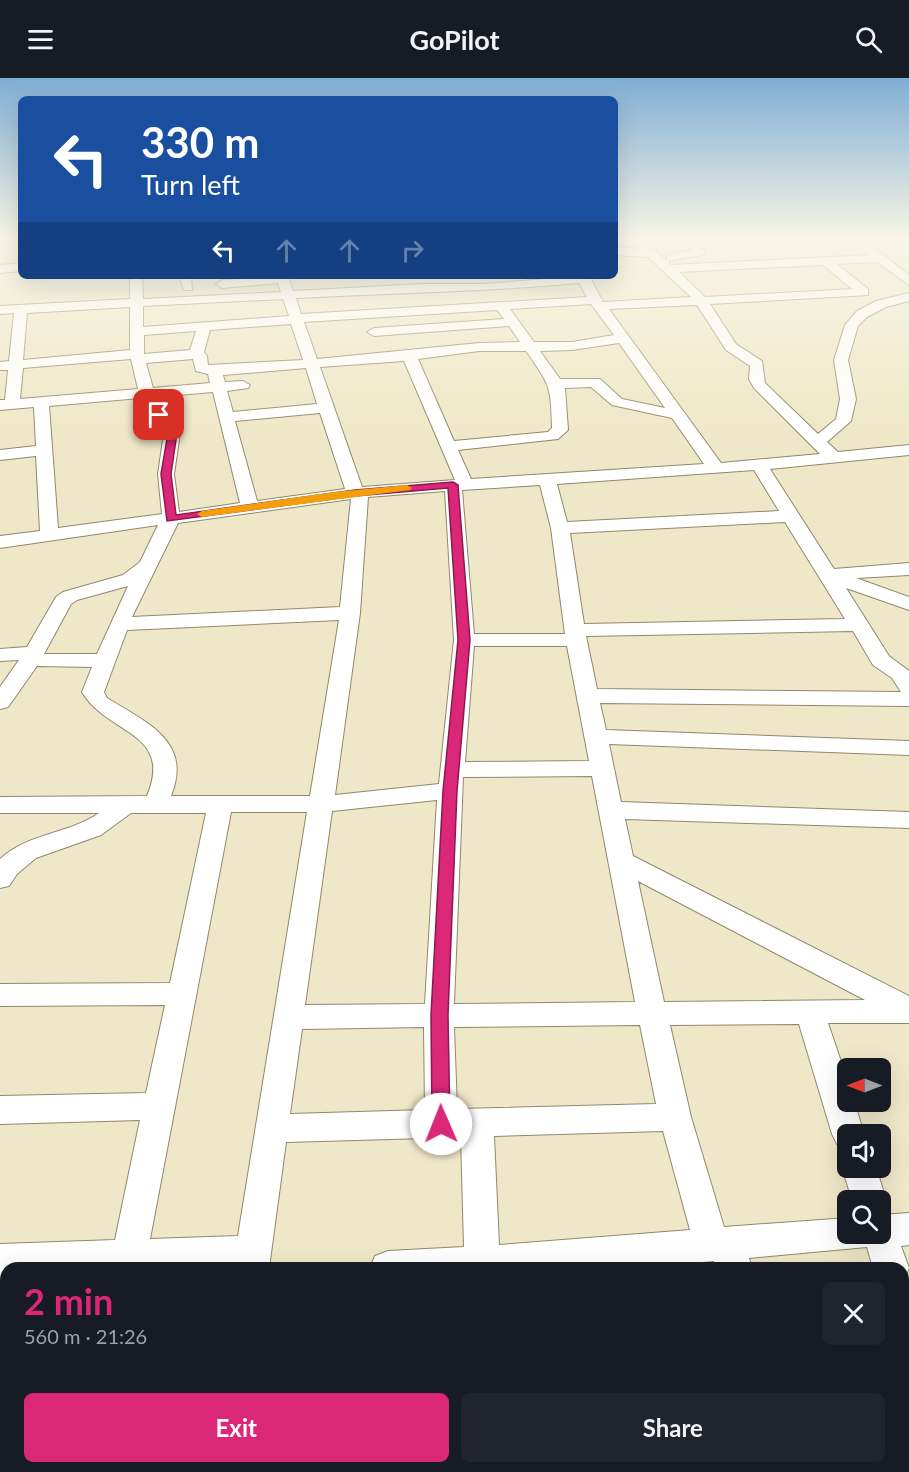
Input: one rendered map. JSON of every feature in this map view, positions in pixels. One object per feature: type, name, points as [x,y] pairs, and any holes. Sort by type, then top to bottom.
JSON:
[{"type":"street","points":[[0,310],[57,303]]},
{"type":"street","points":[[136,303],[137,357],[146,394],[150,406],[167,423],[172,433],[166,474],[171,518],[119,624],[94,683],[94,697],[159,743],[167,760],[168,770],[156,804]]},
{"type":"street","points":[[0,1261],[129,1256],[252,1259],[350,613],[358,492],[326,408],[311,380],[311,363],[292,303]]},
{"type":"street","points":[[136,332],[518,303]]},
{"type":"street","points":[[598,303],[716,468]]},
{"type":"street","points":[[703,303],[731,347],[750,357],[757,364],[756,379],[759,385],[833,457]]},
{"type":"street","points":[[818,442],[843,421],[848,399],[841,371],[841,360],[852,325],[862,314],[885,303]]},
{"type":"street","points":[[449,447],[558,434],[561,415],[556,384],[528,348],[500,304]]},
{"type":"street","points":[[21,309],[18,364],[6,404],[262,383]]},
{"type":"street","points":[[368,313],[381,358]]},
{"type":"street","points":[[374,332],[512,322]]},
{"type":"street","points":[[196,354],[204,327]]},
{"type":"street","points":[[0,366],[196,354],[200,356],[201,368],[212,371],[409,356],[470,348],[572,346],[624,338]]},
{"type":"street","points":[[409,356],[449,447],[459,484],[464,640],[451,780],[439,1015],[441,1124]]},
{"type":"street","points":[[212,371],[216,373],[249,506]]},
{"type":"street","points":[[556,384],[595,382],[617,402],[651,411],[679,414]]},
{"type":"street","points":[[41,402],[42,450],[50,535]]},
{"type":"street","points":[[226,417],[326,408]]},
{"type":"street","points":[[0,455],[42,450]]},
{"type":"street","points":[[0,542],[358,492],[759,465],[909,450]]},
{"type":"street","points":[[759,465],[881,660],[900,674],[909,688]]},
{"type":"street","points":[[547,479],[560,528],[576,635],[675,1117],[724,1252]]},
{"type":"street","points":[[560,528],[791,516]]},
{"type":"street","points":[[0,702],[32,657],[63,602],[70,596],[130,579],[148,564]]},
{"type":"street","points":[[828,575],[909,569]]},
{"type":"street","points":[[828,575],[909,604]]},
{"type":"street","points":[[119,624],[350,613]]},
{"type":"street","points":[[464,640],[859,625]]},
{"type":"street","points":[[0,655],[104,661]]},
{"type":"street","points":[[881,660],[909,661]]},
{"type":"street","points":[[588,696],[909,699]]},
{"type":"street","points":[[596,737],[825,743],[909,748]]},
{"type":"street","points":[[0,805],[322,804],[451,780],[602,768]]},
{"type":"street","points":[[0,879],[17,858],[32,848],[89,830],[111,818],[125,804]]},
{"type":"street","points":[[129,1256],[157,1106],[220,804]]},
{"type":"street","points":[[611,810],[909,820]]},
{"type":"street","points":[[621,861],[909,1010]]},
{"type":"street","points":[[0,994],[180,994]]},
{"type":"street","points":[[289,1017],[909,1010]]},
{"type":"street","points":[[810,1012],[845,1124]]},
{"type":"street","points":[[0,1110],[157,1106]]},
{"type":"street","points":[[272,1128],[675,1117]]},
{"type":"street","points":[[477,1123],[490,1262]]},
{"type":"street","points":[[891,1231],[909,1229]]},
{"type":"street","points":[[529,1262],[724,1252],[837,1236]]},
{"type":"street","points":[[884,1244],[889,1262]]},
{"type":"slow traffic","points":[[202,514],[334,495],[407,488]]},
{"type":"route","points":[[159,415],[167,423],[172,433],[166,474],[171,518],[355,493],[453,485],[464,640],[450,791],[439,1015],[441,1124]]}]
